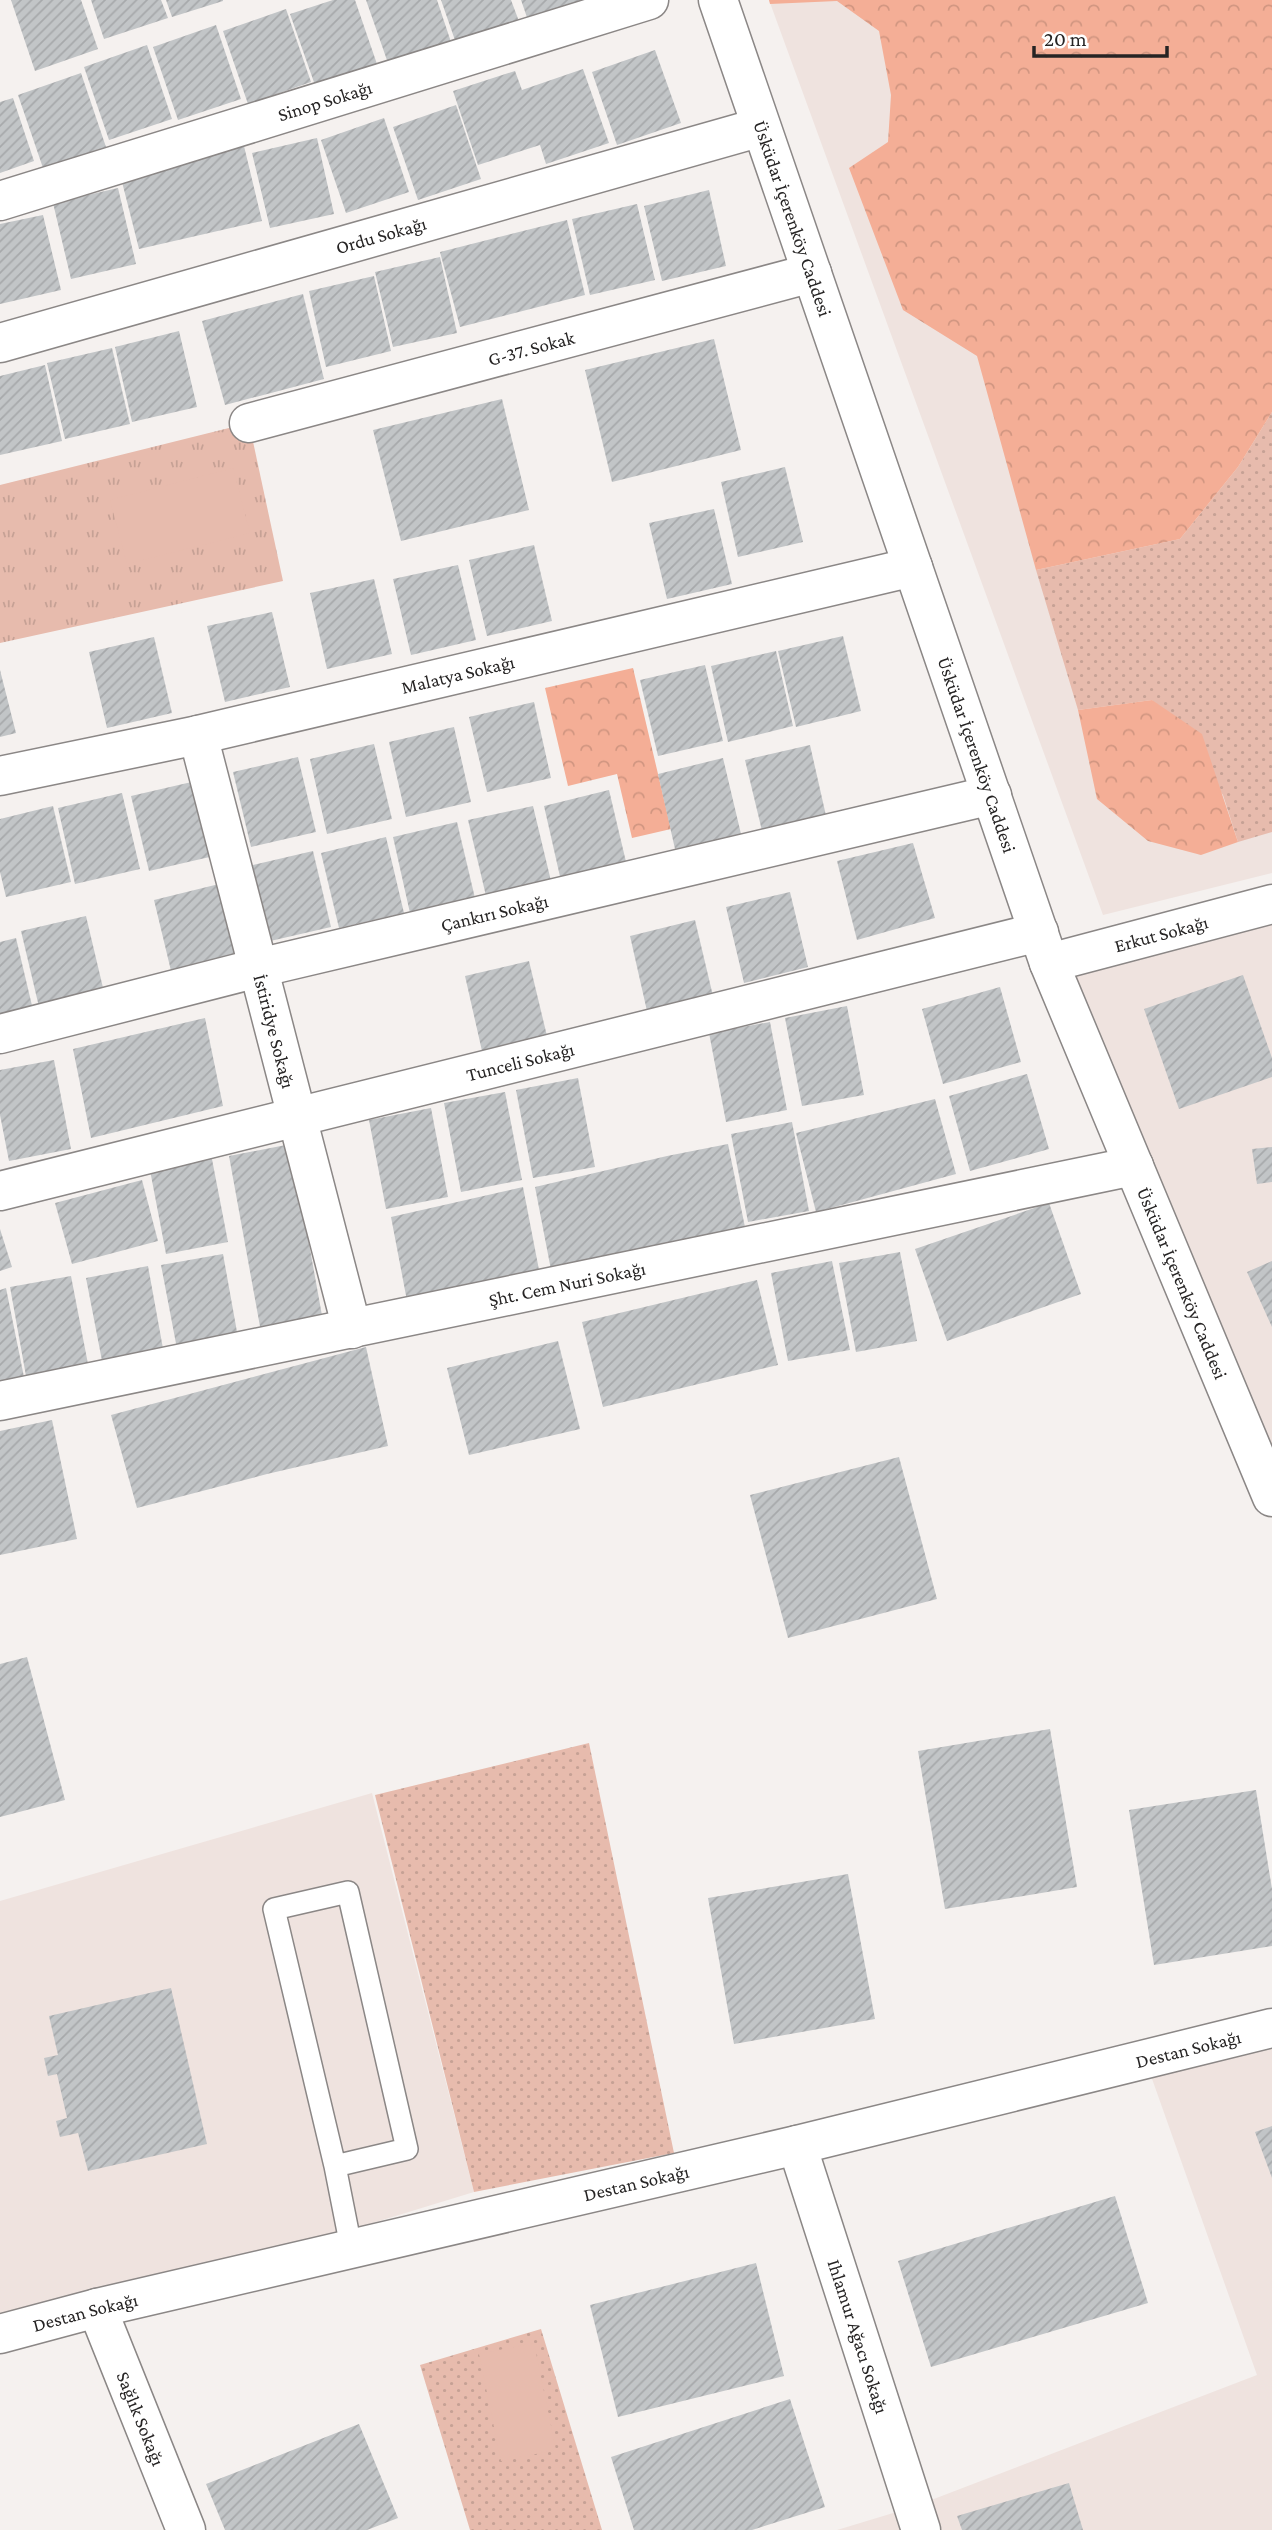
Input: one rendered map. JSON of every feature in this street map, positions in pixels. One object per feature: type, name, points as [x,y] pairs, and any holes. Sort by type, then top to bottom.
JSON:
[{"type":"street","name":"Sinop Sokağı","points":[[0,201],[649,0]]},
{"type":"street","name":"Üsküdar İçerenköy Caddesi","points":[[718,0],[1044,947],[1272,1497]]},
{"type":"street","name":"Ordu Sokağı","points":[[0,343],[761,127]]},
{"type":"street","name":"G-37. Sokak","points":[[249,423],[812,273]]},
{"type":"street","name":"Malatya Sokağı","points":[[0,776],[198,734],[913,566]]},
{"type":"street","name":"İstiridye Sokağı","points":[[198,734],[352,1329]]},
{"type":"street","name":"Çankırı Sokağı","points":[[0,1034],[258,968],[992,795]]},
{"type":"street","name":"Erkut Sokağı","points":[[1044,947],[1272,904]]},
{"type":"street","name":"Tunceli Sokağı","points":[[0,1191],[297,1117],[1044,947]]},
{"type":"street","name":"Şht. Cem Nuri Sokağı","points":[[0,1401],[1134,1166]]},
{"type":"street","name":"Destan Sokağı","points":[[0,2334],[351,2247],[797,2145],[1272,2028]]},
{"type":"street","name":"Ihlamur Ağacı Sokağı","points":[[797,2145],[921,2530]]},
{"type":"street","name":"Sağlık Sokağı","points":[[97,2308],[186,2530]]},
{"type":"lane","points":[[335,2165],[407,2149],[348,1892],[274,1909],[335,2165],[351,2247]]},
{"type":"shaded area","points":[[769,0],[1272,0],[1272,873],[1103,915]]},
{"type":"shaded area","points":[[1272,904],[1272,1497],[1049,963]]},
{"type":"shaded area","points":[[372,1793],[474,2192],[0,2337],[0,1901]]},
{"type":"shaded area","points":[[1272,2028],[1272,2530],[837,2530],[913,2507],[1257,2375],[1145,2059]]},
{"type":"green space","points":[[769,0],[1272,0],[1272,412],[1238,467],[1180,539],[1036,570],[977,356],[903,310],[849,168],[888,142],[891,95],[879,31],[837,1],[770,4]]},
{"type":"green space","points":[[1272,412],[1272,832],[1238,842],[1223,795],[1152,700],[1078,710],[1036,570],[1180,539],[1238,467]]},
{"type":"green space","points":[[249,423],[283,581],[0,643],[0,485]]},
{"type":"green space","points":[[233,468],[250,533],[127,564],[110,500]]},
{"type":"green space","points":[[633,668],[671,829],[632,838],[617,774],[568,786],[545,688]]},
{"type":"green space","points":[[1152,700],[1202,734],[1238,842],[1201,855],[1148,841],[1097,799],[1078,710]]},
{"type":"green space","points":[[589,1743],[674,2153],[474,2192],[375,1795]]},
{"type":"green space","points":[[541,2329],[602,2530],[470,2530],[420,2365]]},
{"type":"green space","points":[[534,2343],[556,2450],[501,2461],[479,2354]]},
{"type":"building","points":[[11,0],[81,0],[98,49],[35,71]]},
{"type":"building","points":[[91,0],[161,0],[168,18],[104,39]]},
{"type":"building","points":[[166,0],[223,0],[223,1],[172,17]]},
{"type":"building","points":[[333,0],[355,0],[378,67],[316,88],[290,14]]},
{"type":"building","points":[[366,0],[437,0],[452,45],[389,66]]},
{"type":"building","points":[[441,0],[511,0],[520,24],[457,46]]},
{"type":"building","points":[[521,0],[612,0],[531,29]]},
{"type":"building","points":[[286,9],[311,82],[248,104],[223,31]]},
{"type":"building","points":[[216,25],[241,99],[178,120],[153,47]]},
{"type":"building","points":[[147,45],[172,119],[109,140],[84,67]]},
{"type":"building","points":[[655,50],[681,123],[617,145],[592,72]]},
{"type":"building","points":[[583,69],[609,143],[546,164],[540,145],[478,165],[453,91],[515,71],[522,90]]},
{"type":"building","points":[[81,73],[106,147],[43,168],[18,95]]},
{"type":"building","points":[[13,98],[34,161],[0,173],[0,102]]},
{"type":"building","points":[[456,105],[481,179],[418,200],[393,127]]},
{"type":"building","points":[[384,118],[409,192],[346,213],[321,140]]},
{"type":"building","points":[[317,138],[334,214],[270,228],[252,153]]},
{"type":"building","points":[[244,146],[262,221],[139,249],[120,174]]},
{"type":"building","points":[[118,188],[136,264],[71,279],[53,203]]},
{"type":"building","points":[[709,190],[726,266],[662,281],[644,206]]},
{"type":"building","points":[[637,204],[655,280],[590,295],[572,219]]},
{"type":"building","points":[[43,215],[61,290],[0,304],[0,224]]},
{"type":"building","points":[[567,220],[585,295],[460,327],[440,252]]},
{"type":"building","points":[[440,257],[457,333],[393,347],[375,272]]},
{"type":"building","points":[[374,276],[391,351],[326,367],[309,291]]},
{"type":"building","points":[[303,294],[324,379],[225,405],[202,321]]},
{"type":"building","points":[[179,331],[197,407],[132,422],[115,347]]},
{"type":"building","points":[[714,339],[741,450],[612,482],[585,370]]},
{"type":"building","points":[[112,348],[130,424],[65,439],[47,363]]},
{"type":"building","points":[[45,365],[62,441],[0,455],[0,376]]},
{"type":"building","points":[[502,399],[529,510],[401,541],[373,430]]},
{"type":"building","points":[[785,467],[803,542],[738,557],[721,482]]},
{"type":"building","points":[[714,509],[732,584],[667,599],[649,523]]},
{"type":"building","points":[[534,545],[552,621],[487,636],[469,560]]},
{"type":"building","points":[[458,565],[476,640],[411,655],[393,579]]},
{"type":"building","points":[[374,579],[392,654],[327,669],[310,593]]},
{"type":"building","points":[[272,612],[290,687],[225,702],[207,626]]},
{"type":"building","points":[[843,636],[861,711],[796,727],[778,651]]},
{"type":"building","points":[[154,637],[172,713],[107,728],[89,652]]},
{"type":"building","points":[[776,651],[793,726],[728,742],[711,666]]},
{"type":"building","points":[[705,665],[723,741],[658,756],[640,680]]},
{"type":"building","points":[[0,670],[16,733],[0,737]]},
{"type":"building","points":[[534,702],[551,778],[487,792],[469,717]]},
{"type":"building","points":[[454,727],[471,802],[406,817],[389,742]]},
{"type":"building","points":[[374,744],[392,819],[327,834],[310,759]]},
{"type":"building","points":[[810,745],[827,820],[763,835],[745,760]]},
{"type":"building","points":[[298,757],[316,832],[251,847],[233,772]]},
{"type":"building","points":[[723,758],[741,834],[675,849],[658,774]]},
{"type":"building","points":[[196,781],[214,856],[149,871],[131,796]]},
{"type":"building","points":[[609,790],[627,866],[561,881],[544,806]]},
{"type":"building","points":[[122,793],[140,869],[75,884],[58,808]]},
{"type":"building","points":[[53,806],[71,882],[6,897],[0,872],[0,819]]},
{"type":"building","points":[[533,806],[551,881],[486,896],[468,820]]},
{"type":"building","points":[[457,822],[475,898],[410,913],[393,837]]},
{"type":"building","points":[[386,837],[404,913],[339,928],[321,853]]},
{"type":"building","points":[[913,843],[935,918],[857,940],[837,861]]},
{"type":"building","points":[[313,851],[331,927],[266,942],[249,866]]},
{"type":"building","points":[[219,884],[237,960],[172,975],[154,900]]},
{"type":"building","points":[[790,892],[808,967],[744,983],[726,907]]},
{"type":"building","points":[[86,916],[104,992],[39,1007],[21,931]]},
{"type":"building","points":[[695,920],[713,996],[647,1011],[630,936]]},
{"type":"building","points":[[16,938],[34,1014],[0,1021],[0,942]]},
{"type":"building","points":[[529,961],[547,1036],[482,1051],[465,976]]},
{"type":"building","points":[[1243,975],[1272,1058],[1272,1077],[1179,1109],[1144,1009]]},
{"type":"building","points":[[1000,987],[1021,1062],[943,1084],[922,1009]]},
{"type":"building","points":[[847,1006],[864,1095],[802,1106],[785,1018]]},
{"type":"building","points":[[205,1018],[223,1106],[91,1138],[73,1049]]},
{"type":"building","points":[[770,1022],[787,1110],[726,1122],[709,1033]]},
{"type":"building","points":[[54,1060],[71,1149],[9,1161],[0,1115],[0,1070]]},
{"type":"building","points":[[1027,1074],[1049,1149],[970,1171],[949,1096]]},
{"type":"building","points":[[578,1078],[595,1167],[533,1178],[516,1090]]},
{"type":"building","points":[[505,1092],[522,1180],[461,1192],[444,1103]]},
{"type":"building","points":[[935,1099],[956,1174],[816,1212],[796,1133]]},
{"type":"building","points":[[431,1108],[448,1197],[386,1209],[369,1120]]},
{"type":"building","points":[[792,1122],[809,1211],[748,1222],[731,1134]]},
{"type":"building","points":[[291,1144],[323,1321],[261,1332],[229,1156]]},
{"type":"building","points":[[728,1144],[746,1232],[552,1275],[535,1187]]},
{"type":"building","points":[[1272,1147],[1272,1182],[1257,1184],[1252,1149]]},
{"type":"building","points":[[211,1154],[228,1242],[166,1254],[149,1165]]},
{"type":"building","points":[[142,1180],[158,1241],[72,1264],[55,1203]]},
{"type":"building","points":[[523,1187],[540,1275],[408,1306],[391,1217]]},
{"type":"building","points":[[1049,1203],[1081,1294],[947,1341],[915,1249]]},
{"type":"building","points":[[0,1229],[12,1267],[0,1271]]},
{"type":"building","points":[[900,1252],[917,1341],[856,1352],[839,1263]]},
{"type":"building","points":[[223,1254],[239,1343],[178,1354],[161,1265]]},
{"type":"building","points":[[832,1261],[850,1350],[788,1361],[771,1273]]},
{"type":"building","points":[[1272,1261],[1272,1327],[1247,1272]]},
{"type":"building","points":[[148,1266],[164,1354],[103,1366],[86,1278]]},
{"type":"building","points":[[71,1276],[88,1364],[26,1376],[10,1287]]},
{"type":"building","points":[[757,1280],[778,1365],[603,1407],[582,1322]]},
{"type":"building","points":[[6,1288],[24,1377],[0,1381],[0,1290]]},
{"type":"building","points":[[558,1341],[580,1429],[469,1455],[447,1368]]},
{"type":"building","points":[[366,1347],[388,1446],[137,1508],[111,1415]]},
{"type":"building","points":[[52,1420],[77,1539],[0,1555],[0,1431]]},
{"type":"building","points":[[899,1457],[937,1599],[788,1638],[750,1495]]},
{"type":"building","points":[[27,1657],[65,1800],[0,1817],[0,1664]]},
{"type":"building","points":[[1050,1729],[1077,1887],[945,1909],[918,1751]]},
{"type":"building","points":[[1256,1790],[1272,1889],[1272,1946],[1154,1965],[1129,1810]]},
{"type":"building","points":[[848,1874],[875,2019],[734,2044],[708,1898]]},
{"type":"building","points":[[171,1988],[207,2144],[88,2171],[78,2133],[60,2137],[56,2121],[67,2118],[57,2074],[48,2076],[44,2058],[58,2055],[49,2016]]},
{"type":"building","points":[[1272,2126],[1272,2178],[1255,2132]]},
{"type":"building","points":[[1115,2196],[1148,2303],[931,2367],[898,2261]]},
{"type":"building","points":[[756,2263],[784,2376],[618,2417],[590,2305]]},
{"type":"building","points":[[790,2399],[825,2507],[752,2530],[634,2530],[611,2457]]},
{"type":"building","points":[[359,2424],[398,2518],[367,2530],[225,2530],[206,2484]]},
{"type":"building","points":[[1069,2483],[1083,2530],[962,2530],[957,2516]]}]
